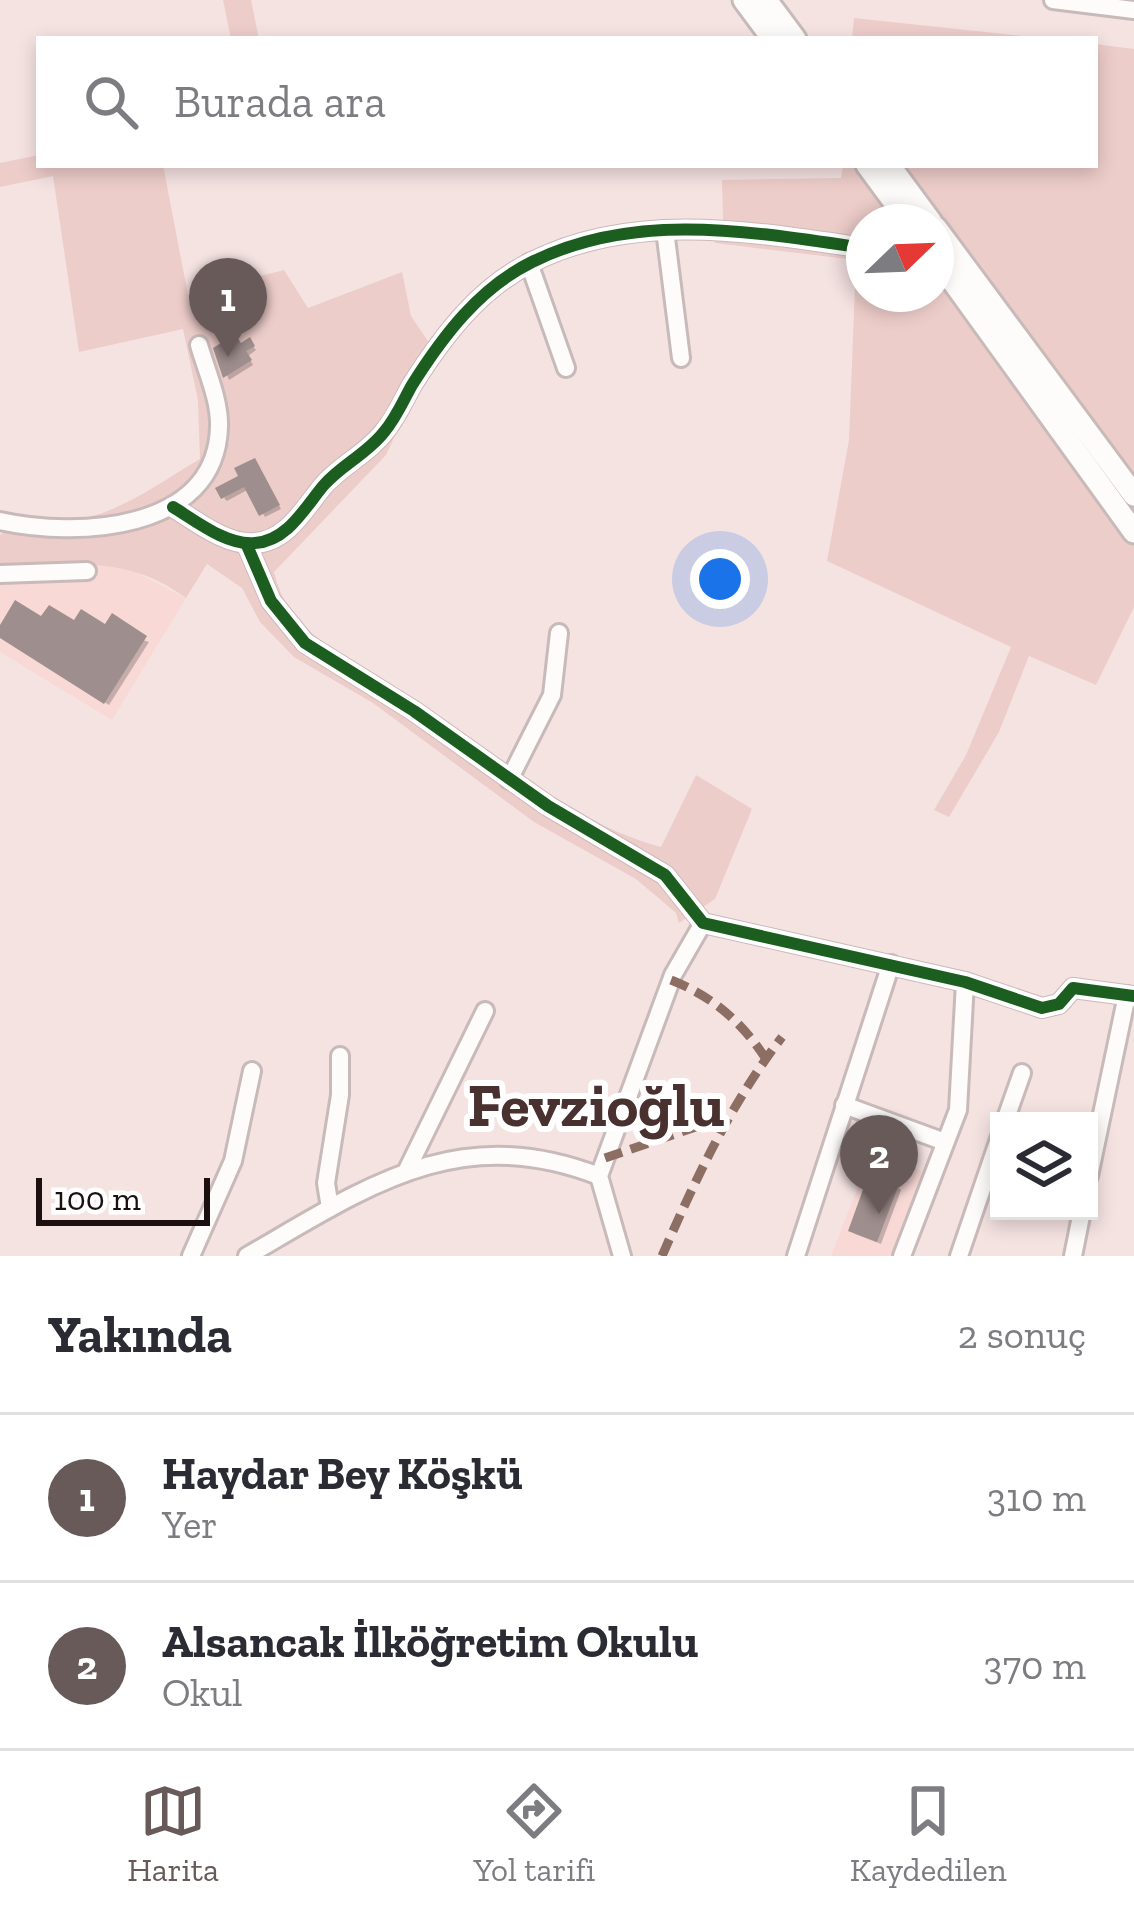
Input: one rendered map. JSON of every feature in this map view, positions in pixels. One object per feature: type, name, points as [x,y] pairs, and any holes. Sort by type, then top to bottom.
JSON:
[{"type":"main road","points":[[744,0],[771,36]]},
{"type":"main road","points":[[766,0],[793,36]]},
{"type":"main road","points":[[869,168],[896,204]]},
{"type":"main road","points":[[891,168],[918,204]]},
{"type":"main road","points":[[954,252],[1134,495]]},
{"type":"main road","points":[[954,283],[1134,532]]},
{"type":"street","points":[[1053,0],[1134,10]]},
{"type":"street","points":[[172,507],[246,543],[270,541],[283,533],[328,480],[381,436],[418,375],[466,312],[529,263],[588,242],[665,230],[739,230],[846,245]]},
{"type":"street","points":[[665,230],[681,358]]},
{"type":"street","points":[[529,263],[566,368]]},
{"type":"street","points":[[0,521],[85,528],[130,521],[172,507],[204,475],[218,442],[219,419],[199,345]]},
{"type":"street","points":[[246,543],[271,601],[304,643],[414,711],[509,780],[665,875],[703,922],[965,982],[1042,1007],[1059,1004],[1073,988],[1131,996],[1098,1137]]},
{"type":"street","points":[[0,574],[86,571]]},
{"type":"street","points":[[509,780],[551,695],[559,633]]},
{"type":"street","points":[[622,1256],[598,1176],[673,975],[703,922]]},
{"type":"street","points":[[796,1256],[891,964]]},
{"type":"street","points":[[902,1256],[958,1110],[965,982]]},
{"type":"street","points":[[406,1170],[485,1011]]},
{"type":"street","points":[[330,1208],[326,1183],[340,1095],[340,1056]]},
{"type":"street","points":[[191,1256],[233,1161],[252,1071]]},
{"type":"street","points":[[1008,1112],[1022,1072]]},
{"type":"street","points":[[844,1105],[945,1142]]},
{"type":"street","points":[[247,1256],[406,1170],[450,1159],[504,1156],[559,1162],[598,1176]]},
{"type":"street","points":[[959,1256],[990,1165]]},
{"type":"street","points":[[1072,1256],[1080,1220]]},
{"type":"shaded area","points":[[223,0],[251,0],[258,36],[230,36]]},
{"type":"shaded area","points":[[854,18],[1023,36],[852,36]]},
{"type":"shaded area","points":[[1098,44],[1134,49],[1134,607],[1096,685],[1029,656],[999,732],[949,817],[934,810],[966,755],[1011,647],[827,561],[849,440],[854,312],[954,312],[954,204],[846,204],[846,259],[715,243],[713,222],[723,221],[722,180],[841,178],[843,168],[1098,168]]},
{"type":"shaded area","points":[[36,156],[36,168],[164,168],[188,295],[284,270],[308,308],[402,272],[411,316],[438,356],[386,455],[274,572],[283,598],[299,621],[328,646],[568,806],[628,836],[661,847],[696,775],[752,809],[715,899],[679,923],[676,913],[636,879],[534,822],[373,703],[294,657],[260,622],[242,588],[207,564],[186,598],[119,568],[74,565],[0,570],[0,535],[28,517],[52,521],[97,515],[200,459],[198,400],[183,329],[79,352],[53,176],[0,187],[0,163]]},
{"type":"shaded area","points":[[88,564],[128,568],[186,598],[112,720],[0,652],[0,570]]},
{"type":"shaded area","points":[[872,1151],[927,1173],[895,1256],[831,1256]]},
{"type":"building","points":[[235,334],[241,343],[250,337],[255,346],[246,351],[252,360],[223,378],[213,348]]},
{"type":"building","points":[[255,458],[280,505],[259,516],[244,487],[221,499],[215,488],[238,476],[234,468]]},
{"type":"building","points":[[15,600],[41,616],[49,605],[74,620],[81,609],[105,624],[112,613],[147,636],[104,704],[0,638],[0,625]]},
{"type":"building","points":[[869,1173],[899,1184],[877,1242],[848,1231]]},
{"type":"marked path","points":[[671,980],[725,1012],[766,1059]]},
{"type":"marked path","points":[[662,1256],[715,1143],[782,1037]]},
{"type":"marked path","points":[[605,1158],[728,1116]]},
{"type":"cycle path","points":[[173,507],[234,541],[255,543],[276,536],[330,479],[384,432],[436,349],[479,299],[532,262],[572,246],[654,230],[696,229],[846,245]]},
{"type":"cycle path","points":[[246,543],[271,601],[305,643],[414,711],[548,806],[665,875],[703,923],[965,982],[1042,1008],[1059,1004],[1073,988],[1134,996]]},
{"type":"place","name":"Haydar Bey Köşkü","points":[[228,357]]},
{"type":"place","name":"Alsancak İlköğretim Okulu","points":[[879,1214]]},
{"type":"district","name":"Fevzioğlu","points":[[596,1105]]}]
